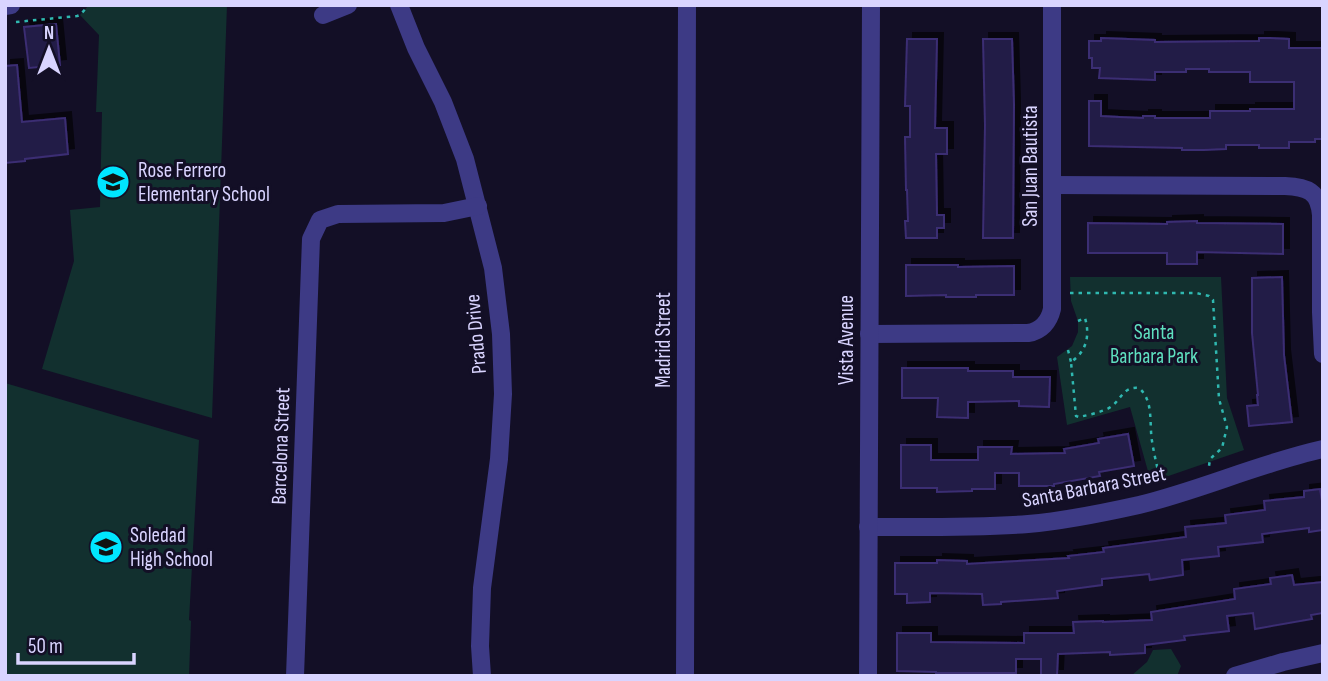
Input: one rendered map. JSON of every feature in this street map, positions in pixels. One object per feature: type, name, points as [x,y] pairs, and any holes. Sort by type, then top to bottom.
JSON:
[{"type":"street","points":[[5,6],[11,5]]},
{"type":"street","points":[[323,15],[348,5]]},
{"type":"street","name":"Prado Drive","points":[[399,5],[465,159],[493,268],[501,334],[503,394],[499,459],[482,588],[482,676]]},
{"type":"street","name":"Madrid Street","points":[[685,676],[687,5]]},
{"type":"street","name":"Vista Avenue","points":[[868,676],[871,5]]},
{"type":"street","name":"San Juan Bautista","points":[[869,334],[1019,334],[1035,332],[1051,315],[1052,5]]},
{"type":"street","points":[[1052,185],[1285,186],[1306,189],[1319,202],[1321,215],[1323,354]]},
{"type":"street","name":"Barcelona Street","points":[[295,676],[311,239],[320,220],[338,214],[444,213],[478,206]]},
{"type":"street","name":"Santa Barbara Street","points":[[868,527],[1005,526],[1069,519],[1140,505],[1277,460],[1323,449]]},
{"type":"street","points":[[1235,676],[1323,653]]},
{"type":"path","points":[[5,23],[77,16],[89,5]]},
{"type":"path","points":[[1070,293],[1196,293],[1209,296],[1213,300],[1219,398],[1227,427],[1222,448],[1208,464]]},
{"type":"path","points":[[1071,362],[1083,350],[1088,334],[1085,318],[1077,321]]},
{"type":"path","points":[[1068,350],[1076,416],[1108,409],[1129,388],[1143,391],[1148,404],[1152,444],[1160,479]]},
{"type":"green space","name":"Rose Ferrero Elementary School","points":[[89,5],[227,5],[212,418],[42,369],[74,261],[70,210],[100,207],[102,112],[96,112],[99,35],[80,15]]},
{"type":"green space","name":"Santa Barbara Park","points":[[1070,277],[1221,277],[1227,398],[1244,450],[1151,482],[1130,407],[1067,425],[1057,357],[1072,346],[1078,332],[1078,321],[1071,301]]},
{"type":"green space","name":"Soledad High School","points":[[5,383],[199,440],[189,620],[189,676],[5,676]]},
{"type":"green space","points":[[1171,649],[1181,666],[1177,676],[1131,676],[1147,662],[1153,650]]},
{"type":"building","points":[[56,24],[60,65],[29,68],[24,27]]},
{"type":"building","points":[[1101,38],[1155,42],[1259,41],[1259,38],[1270,38],[1289,39],[1289,48],[1323,48],[1323,139],[1315,139],[1315,142],[1289,142],[1289,148],[1226,145],[1226,149],[1182,150],[1089,146],[1089,101],[1101,101],[1101,116],[1143,118],[1210,118],[1210,111],[1294,109],[1294,82],[1250,82],[1250,72],[1186,69],[1186,72],[1155,72],[1155,80],[1099,78],[1100,68],[1092,68],[1092,58],[1089,58],[1089,41],[1101,41]]},
{"type":"building","points":[[907,39],[937,39],[935,128],[947,128],[947,154],[936,154],[937,215],[944,215],[944,228],[937,228],[937,238],[906,238],[905,221],[908,221],[905,137],[910,137],[910,106],[905,106]]},
{"type":"building","points":[[983,39],[1012,39],[1013,238],[983,238]]},
{"type":"building","points":[[17,65],[22,122],[65,118],[68,154],[5,163],[5,66]]},
{"type":"building","points":[[1197,221],[1283,224],[1283,254],[1197,252],[1197,264],[1167,264],[1167,253],[1088,253],[1088,223],[1167,224]]},
{"type":"building","points":[[906,265],[1014,266],[1014,295],[906,296]]},
{"type":"building","points":[[1282,277],[1284,355],[1292,422],[1249,426],[1247,406],[1258,405],[1252,333],[1252,278]]},
{"type":"building","points":[[902,368],[968,368],[968,371],[1013,371],[1013,377],[1050,377],[1049,407],[1019,406],[1019,401],[968,402],[968,418],[937,417],[938,398],[902,398]]},
{"type":"building","points":[[1128,434],[1134,466],[1099,472],[1100,476],[1054,486],[1019,486],[1019,473],[995,473],[995,489],[937,492],[937,488],[901,488],[901,445],[931,445],[931,460],[978,460],[978,447],[1012,447],[1011,454],[1065,453],[1064,449],[1099,443],[1098,439]]},
{"type":"building","points":[[1320,489],[1323,530],[1309,532],[1309,528],[1262,534],[1263,542],[1218,547],[1219,556],[1182,560],[1183,575],[1150,580],[1149,574],[1102,579],[1102,585],[1057,591],[1058,598],[1001,604],[983,605],[982,594],[930,593],[930,602],[907,603],[907,594],[895,594],[895,563],[937,563],[937,560],[967,561],[967,564],[1069,558],[1068,556],[1104,552],[1103,548],[1186,537],[1185,527],[1226,523],[1225,515],[1265,510],[1264,501],[1304,497],[1304,491]]},
{"type":"building","points":[[1292,575],[1294,585],[1323,582],[1323,613],[1311,615],[1312,619],[1255,629],[1253,613],[1227,616],[1229,631],[1184,636],[1185,640],[1145,645],[1145,653],[1058,654],[1057,675],[1041,675],[1041,659],[1016,659],[1016,673],[897,671],[897,633],[931,633],[931,642],[1024,643],[1024,633],[1074,633],[1073,622],[1152,620],[1151,612],[1235,599],[1234,589],[1271,584],[1270,578]]},
{"type":"place","name":"Rose Ferrero Elementary School","points":[[113,182]]},
{"type":"place","name":"Soledad High School","points":[[106,547]]}]
